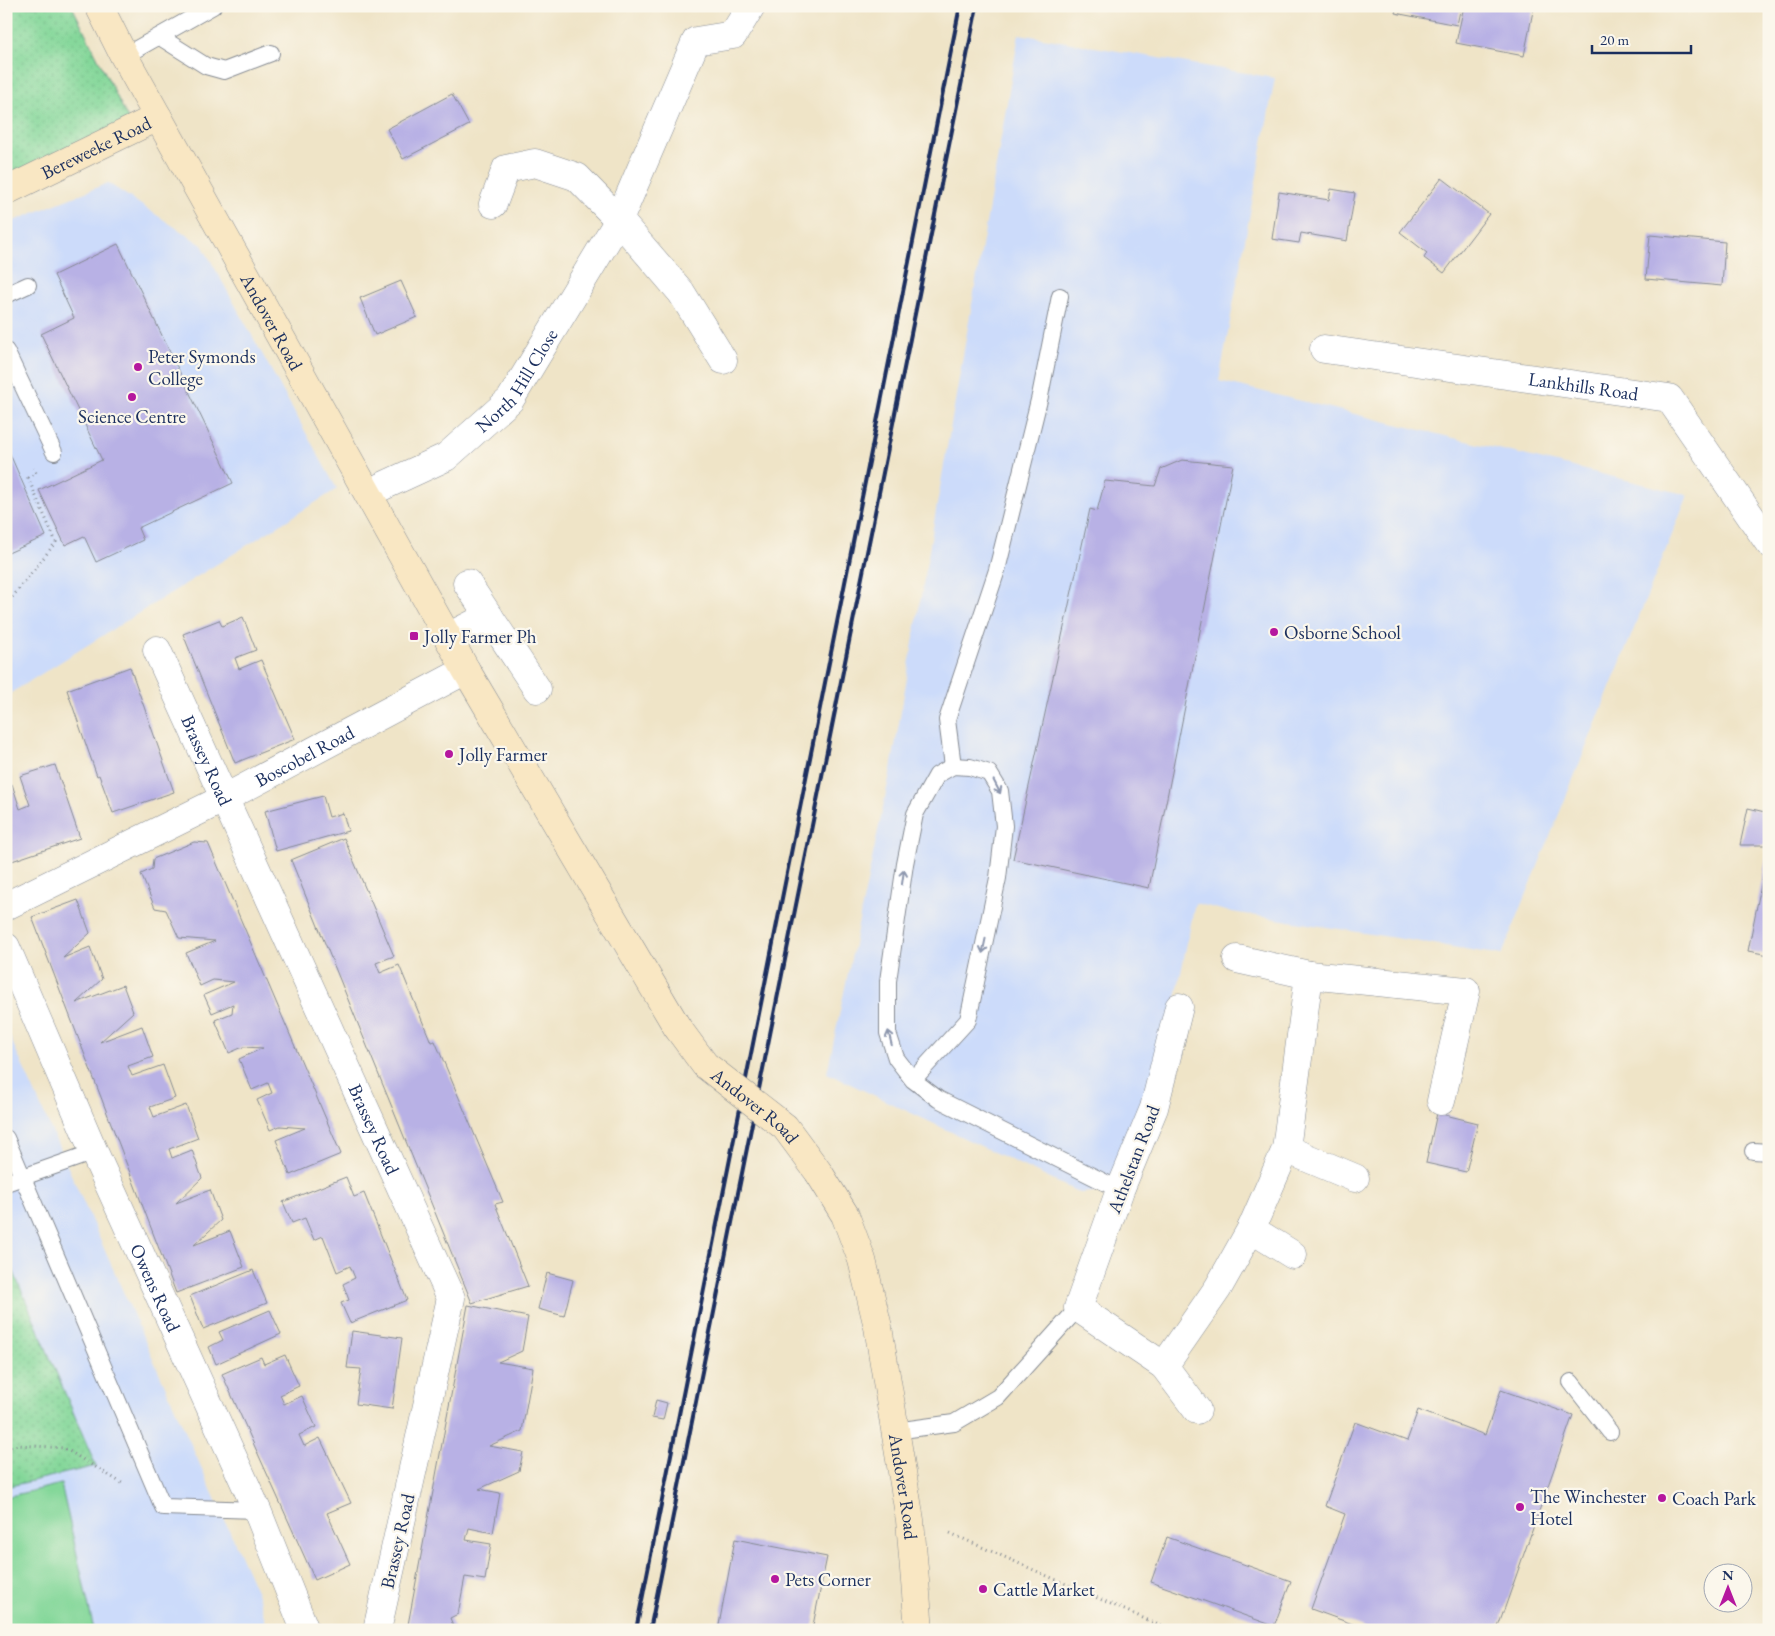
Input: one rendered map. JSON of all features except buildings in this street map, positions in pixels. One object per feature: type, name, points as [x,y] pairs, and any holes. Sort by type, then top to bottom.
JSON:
[{"type":"main road","name":"Andover Road","points":[[99,6],[124,56],[466,670],[678,1027],[705,1065],[785,1127],[819,1173],[845,1215],[862,1260],[878,1327],[910,1520],[919,1630]]},
{"type":"main road","name":"Bereweeke Road","points":[[6,191],[158,116]]},
{"type":"street","name":"North Hill Close","points":[[368,493],[446,457],[510,400],[620,220],[696,42],[733,35],[751,6]]},
{"type":"street","points":[[493,204],[506,169],[534,162],[577,177],[620,220],[681,292],[723,360]]},
{"type":"street","name":"Lankhills Road","points":[[1324,349],[1670,398],[1769,543]]},
{"type":"street","points":[[467,584],[537,689]]},
{"type":"street","points":[[448,637],[489,616]]},
{"type":"street","name":"Brassey Road","points":[[157,650],[451,1298],[377,1630]]},
{"type":"street","name":"Boscobel Road","points":[[6,906],[225,798],[466,670]]},
{"type":"street","name":"Owens Road","points":[[6,947],[94,1152],[256,1510],[305,1630]]},
{"type":"street","points":[[1237,959],[1309,975],[1466,991],[1440,1101]]},
{"type":"street","points":[[1164,1366],[1218,1288],[1251,1229],[1286,1149],[1309,975]]},
{"type":"street","name":"Athelstan Road","points":[[1078,1308],[1120,1190],[1154,1108],[1179,1007]]},
{"type":"street","points":[[1286,1149],[1355,1178]]},
{"type":"street","points":[[1251,1229],[1293,1255]]},
{"type":"street","points":[[1078,1308],[1164,1366],[1197,1410]]},
{"type":"lane","points":[[124,56],[213,6]]},
{"type":"lane","points":[[160,36],[206,66],[224,71],[271,54]]},
{"type":"lane","points":[[6,295],[28,285]]},
{"type":"lane","points":[[953,766],[947,720],[997,570],[1040,396],[1060,296]]},
{"type":"lane","points":[[6,351],[54,452]]},
{"type":"lane","points":[[913,1080],[968,1020],[998,878],[1004,826],[1000,791],[989,772],[970,767],[953,766],[937,775],[915,814],[905,864],[888,981],[888,1033],[896,1058],[913,1080],[938,1099],[1120,1190]]},
{"type":"lane","points":[[6,1138],[11,1178],[163,1507],[256,1510]]},
{"type":"lane","points":[[11,1178],[94,1152]]},
{"type":"lane","name":"Athelstan Road","points":[[895,1431],[954,1422],[998,1397],[1078,1308]]},
{"type":"lane","points":[[1571,1382],[1610,1432]]},
{"type":"path","points":[[6,604],[56,542],[28,478],[36,473],[32,464]]},
{"type":"path","points":[[6,1448],[18,1445],[64,1448],[163,1507]]},
{"type":"path","points":[[950,1533],[1170,1630]]},
{"type":"shaded area","name":"Osborne School","points":[[1019,34],[1275,78],[1219,381],[1688,495],[1502,955],[1226,911],[1195,903],[1154,1108],[1120,1190],[1080,1193],[827,1073],[891,769]]},
{"type":"shaded area","name":"Peter Symonds College","points":[[108,183],[202,245],[337,489],[6,696],[6,224]]},
{"type":"shaded area","points":[[6,1028],[258,1595],[267,1627],[265,1630],[6,1630]]},
{"type":"green space","points":[[6,6],[72,6],[131,125],[6,176]]},
{"type":"green space","points":[[6,1254],[96,1466],[6,1487]]},
{"type":"green space","points":[[61,1484],[94,1630],[6,1630],[6,1497]]},
{"type":"railway","points":[[636,1630],[960,6]]},
{"type":"railway","points":[[650,1630],[977,6]]},
{"type":"place","name":"Peter Symonds College","points":[[138,367]]},
{"type":"place","name":"Science Centre","points":[[132,397]]},
{"type":"place","name":"Osborne School","points":[[1274,632]]},
{"type":"place","name":"Jolly Farmer Ph","points":[[414,636]]},
{"type":"place","name":"Jolly Farmer","points":[[449,754]]},
{"type":"place","name":"Coach Park","points":[[1662,1498]]},
{"type":"place","name":"The Winchester Hotel","points":[[1520,1507]]},
{"type":"place","name":"Pets Corner","points":[[775,1579]]},
{"type":"place","name":"Cattle Market","points":[[983,1589]]}]
